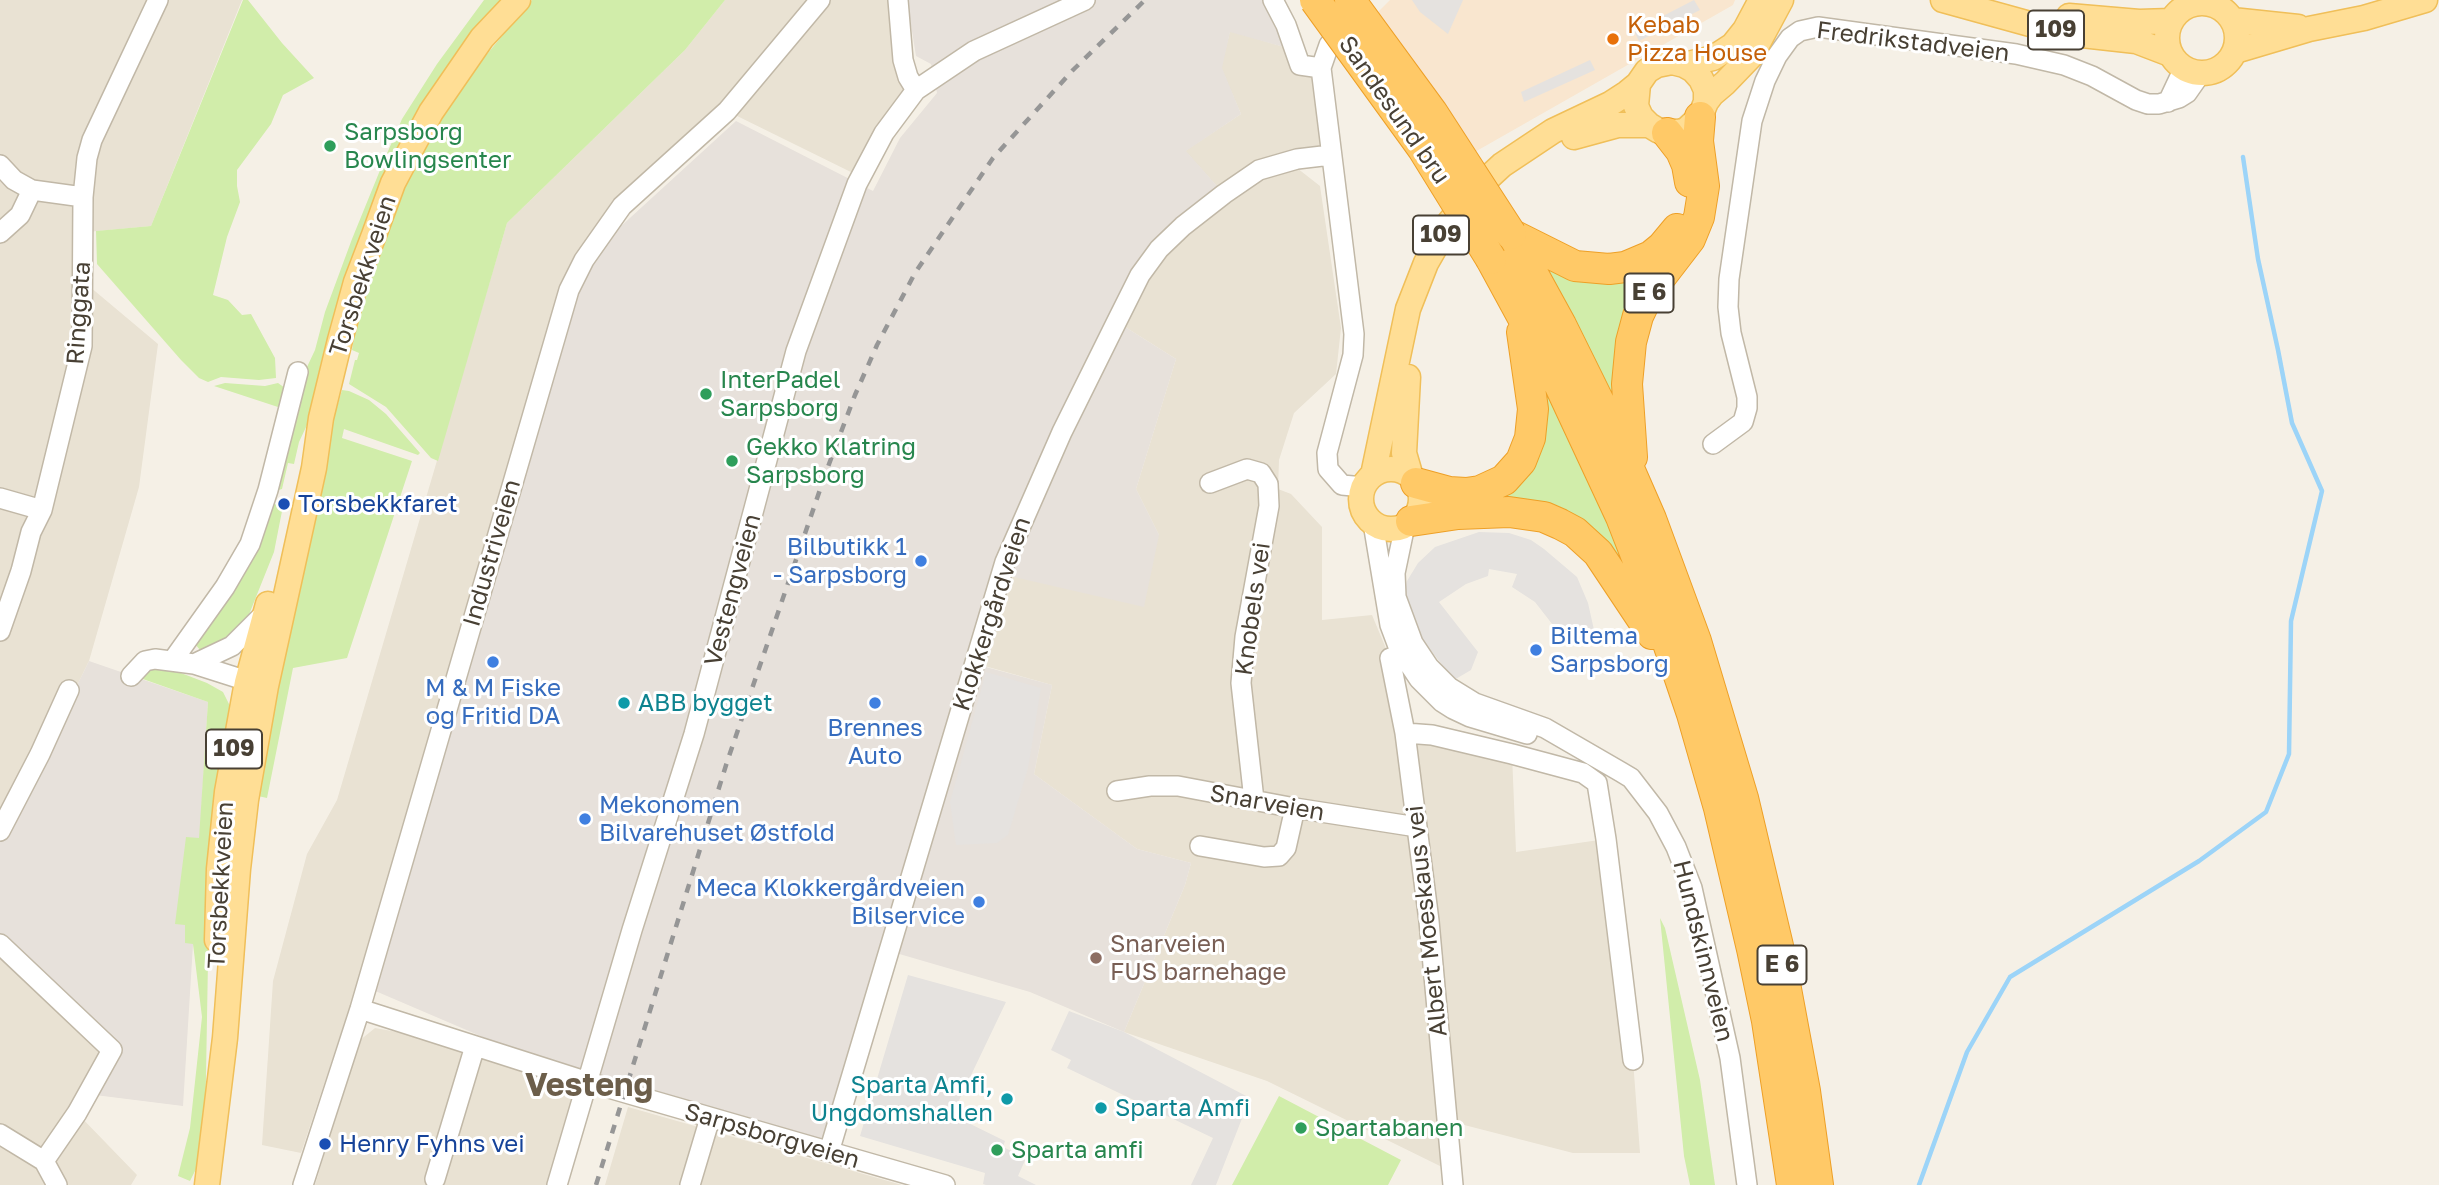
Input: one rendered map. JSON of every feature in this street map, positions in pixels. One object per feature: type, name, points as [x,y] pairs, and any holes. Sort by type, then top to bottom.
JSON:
[{"type":"highway","name":"Sandesund bru","points":[[1315,0],[1409,128],[1454,196],[1517,304]]},
{"type":"highway","name":"Sandesund bru","points":[[1350,0],[1432,112],[1511,234]]},
{"type":"highway","name":"E 6","points":[[1635,482],[1628,400],[1628,354],[1644,302],[1689,239],[1699,217],[1704,186],[1698,141],[1703,110]]},
{"type":"highway","name":"E 6","points":[[1511,234],[1562,261],[1593,269],[1625,267],[1651,256],[1679,226],[1690,191],[1688,164],[1674,139],[1658,129]]},
{"type":"highway","name":"E 6","points":[[1511,234],[1584,370],[1635,482],[1696,641],[1743,798],[1776,934],[1793,1018],[1818,1185]]},
{"type":"highway","name":"E 6","points":[[1413,480],[1449,492],[1480,491],[1504,480],[1521,461],[1530,438],[1533,410],[1517,304]]},
{"type":"highway","name":"E 6","points":[[1517,304],[1575,415],[1621,517],[1681,681],[1719,808],[1745,914],[1767,1021],[1792,1185]]},
{"type":"highway","name":"E 6","points":[[1408,523],[1458,514],[1509,512],[1544,517],[1575,532],[1610,568],[1681,681]]},
{"type":"main road","name":"109","points":[[1373,523],[1362,506],[1408,309],[1426,263],[1449,223],[1476,189],[1520,152],[1553,131],[1610,104],[1638,83],[1647,71],[1657,65],[1672,62],[1684,65],[1713,58],[1733,45],[1745,30],[1761,0]]},
{"type":"main road","name":"109","points":[[1408,523],[1420,503],[1404,453],[1411,357],[1429,291],[1460,232],[1500,186],[1546,151],[1583,133],[1603,127],[1632,124],[1686,130],[1712,94],[1751,56],[1781,0]]},
{"type":"main road","name":"109","points":[[1943,0],[2048,29],[2136,41],[2185,65],[2221,67],[2235,51],[2425,0]]},
{"type":"main road","name":"109","points":[[1996,0],[2082,19],[2139,22],[2171,20],[2187,5],[2210,3],[2221,8],[2232,20],[2309,29]]},
{"type":"main road","name":"Torsbekkveien","points":[[256,684],[314,468],[321,418],[356,282],[393,183],[431,112],[482,38],[517,1]]},
{"type":"main road","points":[[2171,20],[2166,43],[2185,65]]},
{"type":"main road","points":[[2232,20],[2236,30],[2235,51]]},
{"type":"main road","points":[[1684,65],[1701,79],[1706,90],[1703,110]]},
{"type":"main road","points":[[1638,83],[1636,106],[1641,117],[1658,129]]},
{"type":"main road","name":"Torsbekkveien","points":[[207,1185],[225,1038],[256,684],[266,611],[303,464],[321,418]]},
{"type":"main road","points":[[1368,481],[1385,470],[1392,469],[1399,470],[1413,480]]},
{"type":"main road","points":[[1373,523],[1392,528],[1408,523]]},
{"type":"street","name":"Ringgata","points":[[0,631],[21,571],[31,532],[42,510],[82,346],[83,197],[87,158],[92,140],[158,0]]},
{"type":"street","name":"Industriveien","points":[[306,1184],[569,290],[584,260],[622,206],[727,111],[820,0]]},
{"type":"street","points":[[898,0],[903,60],[908,77],[916,90]]},
{"type":"street","name":"Vestengveien","points":[[557,1185],[632,930],[694,734],[796,351],[857,184],[884,133],[916,90],[974,51],[1085,0]]},
{"type":"street","points":[[1273,0],[1286,25],[1300,65],[1321,68]]},
{"type":"street","points":[[1366,0],[1329,45],[1321,68],[1354,334],[1353,355],[1326,453],[1328,469],[1342,485],[1368,481]]},
{"type":"street","name":"Fredrikstadveien","points":[[1713,444],[1743,422],[1747,408],[1747,397],[1731,333],[1728,307],[1730,279],[1752,121],[1765,81],[1777,56],[1790,38],[1800,31],[1818,27],[2016,54],[2083,72],[2148,104],[2168,102],[2185,65]]},
{"type":"street","name":"Klokkergårdveien","points":[[829,1152],[1005,562],[1056,444],[1140,275],[1160,249],[1183,226],[1259,170],[1297,159],[1331,156]]},
{"type":"street","points":[[0,164],[14,180],[33,190],[83,197]]},
{"type":"street","points":[[0,233],[20,215],[33,190]]},
{"type":"street","name":"Torsbekkveien","points":[[173,660],[239,566],[250,544],[268,490],[298,372]]},
{"type":"street","name":"Knobels vei","points":[[1210,483],[1248,469],[1261,472],[1268,484],[1269,506],[1245,637],[1241,683],[1254,800]]},
{"type":"street","points":[[0,498],[42,510]]},
{"type":"street","points":[[1373,523],[1390,625],[1399,649],[1419,679],[1442,702],[1470,718],[1541,738],[1572,743]]},
{"type":"street","name":"Hundskinnveien","points":[[1408,523],[1395,573],[1396,597],[1413,643],[1429,667],[1449,687],[1475,703],[1545,729],[1631,779],[1658,813],[1676,847],[1692,888],[1730,1058],[1747,1185]]},
{"type":"street","points":[[194,664],[232,646],[266,611]]},
{"type":"street","name":"Albert Moeskaus vei","points":[[1390,658],[1405,733],[1432,946],[1453,1185]]},
{"type":"street","points":[[131,676],[145,661],[173,660],[256,684]]},
{"type":"street","points":[[0,831],[69,690]]},
{"type":"street","points":[[1405,733],[1432,735],[1512,754],[1583,773],[1597,783],[1633,1060]]},
{"type":"street","name":"Snarveien","points":[[1117,791],[1150,786],[1178,786],[1417,827]]},
{"type":"street","points":[[1199,846],[1264,857],[1279,856],[1286,848],[1295,808]]},
{"type":"street","points":[[0,944],[112,1050],[77,1114],[44,1161]]},
{"type":"street","name":"Sarpsborgveien","points":[[359,1009],[588,1082],[945,1185]]},
{"type":"street","points":[[435,1179],[475,1045]]},
{"type":"street","points":[[690,1185],[710,1118]]},
{"type":"street","points":[[0,1134],[44,1161],[57,1185]]},
{"type":"shaded area","points":[[0,0],[242,0],[151,226],[76,233],[77,276],[158,344],[139,487],[89,661],[0,842]]},
{"type":"shaded area","points":[[725,0],[898,0],[916,90],[861,177],[727,111],[623,206],[435,751],[301,1153],[262,1145],[273,981],[307,854],[337,800],[507,223],[685,50]]},
{"type":"shaded area","points":[[907,0],[1273,0],[1284,47],[1230,32],[1222,68],[1241,114],[1186,151],[1224,194],[1159,249],[1122,325],[1176,359],[1136,489],[1159,535],[1144,607],[1001,574],[975,664],[1052,685],[1034,774],[1137,849],[1191,863],[1185,885],[1124,1032],[1030,992],[889,951],[829,1152],[588,1082],[373,990],[584,260],[736,121],[873,191],[900,138],[937,93],[931,64],[916,56]]},
{"type":"shaded area","points":[[1390,0],[1735,0],[1733,5],[1459,161],[1361,29]]},
{"type":"shaded area","points":[[1412,0],[1463,0],[1448,34],[1420,12]]},
{"type":"shaded area","points":[[1694,0],[1700,10],[1639,41],[1634,31]]},
{"type":"shaded area","points":[[1230,31],[1284,47],[1321,68],[1331,155],[1297,159],[1224,194],[1185,151],[1241,114],[1221,68]]},
{"type":"shaded area","points":[[1590,60],[1595,70],[1524,102],[1521,92]]},
{"type":"shaded area","points":[[1297,168],[1320,186],[1341,328],[1336,374],[1294,413],[1279,460],[1278,489],[1291,494],[1322,527],[1322,620],[1372,615],[1390,658],[1405,733],[1512,754],[1516,852],[1606,839],[1633,1060],[1640,1153],[1573,1153],[1441,1119],[1442,1167],[1267,1081],[1124,1032],[1185,885],[1191,863],[1137,849],[1034,774],[1052,685],[974,663],[1001,574],[1159,535],[1136,489],[1176,359],[1122,325],[1146,277],[1189,228],[1268,177]]},
{"type":"shaded area","points":[[1479,532],[1509,533],[1531,540],[1577,577],[1588,603],[1594,630],[1570,647],[1535,602],[1512,587],[1517,574],[1489,569],[1488,576],[1466,584],[1439,602],[1478,652],[1471,670],[1454,680],[1407,620],[1414,615],[1404,598],[1407,581],[1418,563],[1435,547]]},
{"type":"shaded area","points":[[89,661],[208,702],[183,1106],[87,1094],[112,1049],[0,944],[0,842]]},
{"type":"shaded area","points":[[986,672],[1041,688],[1028,768],[1008,835],[997,843],[956,845],[950,802]]},
{"type":"shaded area","points":[[0,944],[112,1050],[77,1113],[137,1175],[131,1185],[0,1185]]},
{"type":"shaded area","points":[[908,975],[1006,1002],[952,1115],[1005,1141],[1003,1147],[1026,1158],[1018,1176],[1036,1185],[986,1185],[983,1184],[985,1173],[860,1136]]},
{"type":"shaded area","points":[[1069,1011],[1124,1032],[1250,1098],[1216,1185],[1191,1185],[1213,1138],[1067,1068],[1071,1060],[1051,1050]]},
{"type":"shaded area","points":[[375,1028],[475,1046],[588,1082],[557,1185],[315,1185],[359,1041]]},
{"type":"shaded area","points":[[628,1107],[902,1185],[605,1185]]},
{"type":"green space","points":[[243,0],[248,0],[314,78],[283,95],[271,124],[237,170],[240,202],[227,237],[213,295],[228,300],[242,315],[251,314],[275,358],[276,378],[259,380],[221,377],[208,382],[199,378],[181,360],[97,264],[96,231],[151,226]]},
{"type":"green space","points":[[484,0],[502,0],[465,42],[437,81],[394,155],[368,214],[322,358],[307,425],[299,442],[294,464],[288,463],[282,489],[275,491],[307,367],[315,350],[325,312],[385,158],[402,119],[437,64]]},
{"type":"green space","points":[[532,0],[725,0],[685,50],[507,223],[438,461],[431,458],[386,407],[349,384],[359,353],[352,350],[357,320],[363,295],[404,185],[458,89]]},
{"type":"green space","points":[[1543,262],[1653,262],[1620,413]]},
{"type":"green space","points":[[1535,365],[1603,511],[1635,590],[1610,553],[1486,504],[1500,491]]},
{"type":"green space","points":[[225,383],[265,386],[278,383],[285,388],[281,408],[214,386]]},
{"type":"green space","points":[[342,390],[369,400],[386,414],[420,453],[418,455],[344,429],[342,438],[412,461],[347,658],[293,668],[267,798],[253,795],[326,445]]},
{"type":"green space","points":[[274,504],[283,506],[274,552],[246,622],[226,640],[207,650],[200,650],[195,644]]},
{"type":"green space","points":[[154,669],[181,673],[207,683],[223,692],[233,712],[209,903],[205,1133],[197,1167],[190,1181],[178,1176],[190,1128],[202,1017],[193,944],[185,943],[185,925],[175,924],[186,837],[199,838],[208,702],[140,678],[143,672]]},
{"type":"green space","points":[[1660,918],[1665,928],[1700,1080],[1715,1185],[1690,1185],[1684,1156]]},
{"type":"green space","name":"Spartabanen","points":[[1279,1096],[1401,1160],[1388,1185],[1232,1185]]},
{"type":"waterway","points":[[1919,1185],[1967,1052],[2010,977],[2199,861],[2266,812],[2289,754],[2291,621],[2322,491],[2292,423],[2258,259],[2243,157]]},
{"type":"railway","points":[[596,1185],[727,762],[826,472],[877,345],[915,273],[993,158],[1073,70],[1145,0]]},
{"type":"place","name":"Kebab Pizza House","points":[[1613,39]]},
{"type":"place","name":"Sarpsborg Bowlingsenter","points":[[330,146]]},
{"type":"place","name":"InterPadel Sarpsborg","points":[[706,394]]},
{"type":"place","name":"Gekko Klatring Sarpsborg","points":[[732,461]]},
{"type":"place","name":"Torsbekkfaret","points":[[284,504]]},
{"type":"place","name":"Bilbutikk 1 - Sarpsborg","points":[[921,561]]},
{"type":"place","name":"Biltema Sarpsborg","points":[[1536,650]]},
{"type":"place","name":"M & M Fiske og Fritid DA","points":[[493,662]]},
{"type":"place","name":"ABB bygget","points":[[624,703]]},
{"type":"place","name":"Brennes Auto","points":[[875,703]]},
{"type":"place","name":"Mekonomen Bilvarehuset Østfold","points":[[585,819]]},
{"type":"place","name":"Meca Klokkergårdveien Bilservice","points":[[979,902]]},
{"type":"place","name":"Snarveien FUS barnehage","points":[[1096,958]]},
{"type":"place","name":"Sparta Amfi, Ungdomshallen","points":[[1007,1099]]},
{"type":"place","name":"Sparta Amfi","points":[[1101,1108]]},
{"type":"place","name":"Spartabanen","points":[[1301,1128]]},
{"type":"place","name":"Henry Fyhns vei","points":[[325,1144]]},
{"type":"place","name":"Sparta amfi","points":[[997,1150]]},
{"type":"district","name":"Vesteng","points":[[589,1086]]}]
